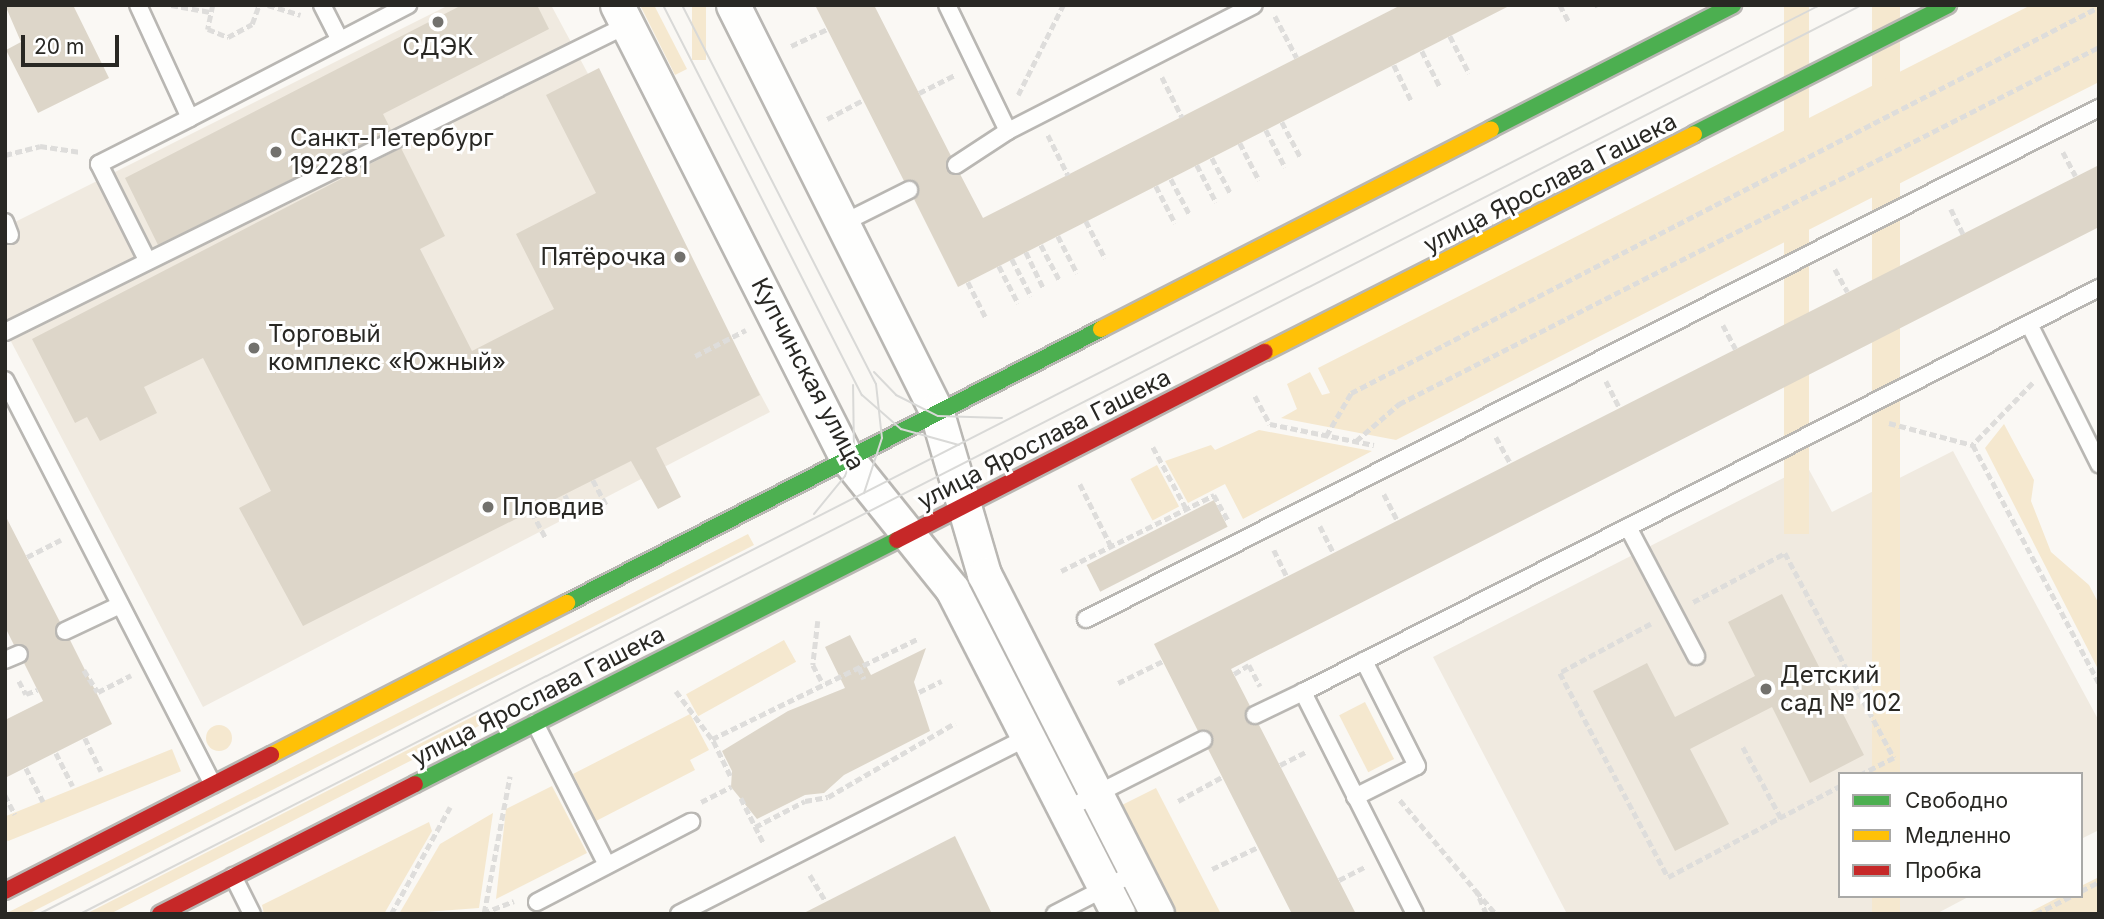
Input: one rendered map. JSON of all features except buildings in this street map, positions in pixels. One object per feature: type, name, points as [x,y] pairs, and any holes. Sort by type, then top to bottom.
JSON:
[{"type":"street","points":[[733,5],[936,410],[984,574],[1157,914]]},
{"type":"street","points":[[5,891],[936,410],[1734,5]]},
{"type":"street","name":"улица Ярослава Гашека","points":[[160,914],[1948,5]]},
{"type":"street","name":"Купчинская улица","points":[[622,15],[846,457],[952,589],[1111,901]]},
{"type":"lane","points":[[138,5],[190,118]]},
{"type":"lane","points":[[146,258],[99,164],[408,5]]},
{"type":"lane","points":[[947,5],[1008,131]]},
{"type":"lane","points":[[956,165],[1008,131],[1254,5]]},
{"type":"lane","points":[[317,12],[340,40]]},
{"type":"lane","points":[[5,332],[622,15]]},
{"type":"lane","points":[[1086,619],[2099,108]]},
{"type":"lane","points":[[843,223],[909,190]]},
{"type":"lane","points":[[1255,715],[1847,413],[2099,288]]},
{"type":"lane","points":[[2029,324],[2099,464]]},
{"type":"lane","points":[[5,380],[213,785]]},
{"type":"lane","points":[[1628,527],[1696,656]]},
{"type":"lane","points":[[65,631],[120,605]]},
{"type":"lane","points":[[1356,797],[1417,766],[1364,661]]},
{"type":"lane","points":[[1303,692],[1415,914]]},
{"type":"lane","points":[[679,914],[1059,721]]},
{"type":"lane","points":[[535,723],[607,865]]},
{"type":"lane","points":[[1065,810],[1203,740]]},
{"type":"lane","points":[[537,902],[691,822]]},
{"type":"lane","points":[[1055,914],[1111,901],[1136,873]]},
{"type":"lane","points":[[233,876],[252,914]]},
{"type":"path","points":[[171,5],[210,12]]},
{"type":"path","points":[[213,5],[208,29],[228,37],[252,24],[259,5]]},
{"type":"path","points":[[268,5],[317,12]]},
{"type":"path","points":[[1021,85],[1063,5]]},
{"type":"path","points":[[1269,5],[1297,58]]},
{"type":"path","points":[[1560,5],[1569,22]]},
{"type":"path","points":[[1326,436],[1351,393],[2099,7]]},
{"type":"path","points":[[790,46],[827,29]]},
{"type":"path","points":[[1450,36],[1469,73]]},
{"type":"path","points":[[1356,441],[1399,404],[2099,47]]},
{"type":"path","points":[[1422,51],[1440,88]]},
{"type":"path","points":[[1152,57],[1182,117]]},
{"type":"path","points":[[919,93],[976,64]]},
{"type":"path","points":[[1394,65],[1412,102]]},
{"type":"path","points":[[827,119],[863,100]]},
{"type":"path","points":[[1038,116],[1068,175]]},
{"type":"path","points":[[1282,121],[1301,158]]},
{"type":"path","points":[[1266,130],[1285,167]]},
{"type":"path","points":[[1240,143],[1259,180]]},
{"type":"path","points":[[5,155],[40,146],[85,155]]},
{"type":"path","points":[[2061,149],[2076,176]]},
{"type":"path","points":[[1212,158],[1231,194]]},
{"type":"path","points":[[1197,165],[1216,202]]},
{"type":"path","points":[[1171,179],[1190,215]]},
{"type":"path","points":[[1156,186],[1175,223]]},
{"type":"path","points":[[1949,206],[1963,234]]},
{"type":"path","points":[[1086,222],[1105,258]]},
{"type":"path","points":[[1058,236],[1077,273]]},
{"type":"path","points":[[1041,244],[1060,281]]},
{"type":"path","points":[[1026,252],[1044,289]]},
{"type":"path","points":[[1012,259],[1031,296]]},
{"type":"path","points":[[1833,265],[1848,292]]},
{"type":"path","points":[[999,266],[1018,303]]},
{"type":"path","points":[[968,282],[986,318]]},
{"type":"path","points":[[1721,321],[1736,349]]},
{"type":"path","points":[[695,356],[747,330]]},
{"type":"path","points":[[1973,444],[2050,366]]},
{"type":"path","points":[[1605,380],[1620,408]]},
{"type":"path","points":[[1255,395],[1270,424],[1381,447]]},
{"type":"path","points":[[1847,413],[1973,444],[2099,683]]},
{"type":"path","points":[[1495,436],[1511,464]]},
{"type":"path","points":[[1153,447],[1186,508]]},
{"type":"path","points":[[593,480],[607,506]]},
{"type":"path","points":[[1080,484],[1111,546]]},
{"type":"path","points":[[1383,493],[1398,521]]},
{"type":"path","points":[[565,495],[578,521]]},
{"type":"path","points":[[1061,571],[1214,495],[1230,526]]},
{"type":"path","points":[[532,512],[546,538]]},
{"type":"path","points":[[1319,525],[1334,553]]},
{"type":"path","points":[[27,557],[82,530]]},
{"type":"path","points":[[1273,549],[1287,578]]},
{"type":"path","points":[[1838,787],[1668,877],[1560,673],[1786,553],[1894,758],[1867,772]]},
{"type":"path","points":[[818,617],[813,665],[823,684]]},
{"type":"path","points":[[712,739],[919,638]]},
{"type":"path","points":[[1118,683],[1163,661]]},
{"type":"path","points":[[1234,674],[1249,665],[1271,707]]},
{"type":"path","points":[[859,667],[864,678]]},
{"type":"path","points":[[84,670],[97,692],[135,673]]},
{"type":"path","points":[[919,692],[942,681]]},
{"type":"path","points":[[676,690],[712,739],[730,776]]},
{"type":"path","points":[[755,827],[805,801],[828,797],[900,750],[955,723]]},
{"type":"path","points":[[85,738],[102,771]]},
{"type":"path","points":[[1743,747],[1780,818]]},
{"type":"path","points":[[56,753],[73,786]]},
{"type":"path","points":[[26,768],[43,802]]},
{"type":"path","points":[[483,913],[510,776]]},
{"type":"path","points":[[1178,801],[1222,777]]},
{"type":"path","points":[[1385,782],[1496,914]]},
{"type":"path","points":[[5,795],[15,815]]},
{"type":"path","points":[[741,798],[775,865]]},
{"type":"path","points":[[391,914],[451,807]]},
{"type":"path","points":[[1212,869],[1258,847]]},
{"type":"path","points":[[797,854],[826,902]]},
{"type":"path","points":[[2083,890],[2099,882]]},
{"type":"path","points":[[1476,891],[1486,914]]},
{"type":"path","points":[[2036,914],[2067,898]]},
{"type":"path","points":[[483,913],[512,901],[537,902]]},
{"type":"shaded area","points":[[449,5],[551,5],[770,412],[203,707],[5,330],[5,227]]},
{"type":"shaded area","points":[[640,5],[654,5],[687,69],[675,75]]},
{"type":"shaded area","points":[[692,5],[706,5],[706,60],[692,60]]},
{"type":"shaded area","points":[[1784,5],[1809,5],[1809,534],[1784,534]]},
{"type":"shaded area","points":[[1872,5],[1900,5],[1900,772],[1872,772]]},
{"type":"shaded area","points":[[2031,5],[2099,5],[2099,82],[1396,440],[1281,418],[1297,409],[1287,384],[1310,372],[1322,395],[1330,393],[1318,368]]},
{"type":"shaded area","points":[[2004,424],[2034,480],[2031,501],[2051,552],[2089,585],[2099,604],[2099,671],[1985,448]]},
{"type":"shaded area","points":[[1259,430],[1372,451],[1243,519],[1225,484],[1188,503],[1165,461],[1211,445],[1215,450]]},
{"type":"shaded area","name":"Детский сад № 102","points":[[1953,451],[2099,721],[2099,830],[2083,838],[2083,772],[1838,772],[1838,898],[1966,898],[1936,914],[1567,914],[1433,657],[1807,466],[1832,512]]},
{"type":"shaded area","points":[[1157,465],[1179,506],[1153,521],[1131,479]]},
{"type":"shaded area","points":[[748,534],[754,545],[28,914],[5,914]]},
{"type":"shaded area","points":[[784,640],[796,662],[698,716],[686,694]]},
{"type":"shaded area","points":[[1365,702],[1394,759],[1368,772],[1339,715]]},
{"type":"shaded area","points":[[486,710],[491,720],[110,914],[87,913]]},
{"type":"shaded area","points":[[690,714],[709,750],[690,760],[695,770],[596,821],[573,774]]},
{"type":"shaded area","points":[[219,725],[228,729],[232,738],[228,747],[219,751],[210,747],[206,738],[210,729]]},
{"type":"shaded area","points":[[172,749],[181,771],[8,841],[5,816]]},
{"type":"shaded area","points":[[552,786],[587,853],[496,899],[506,809]]},
{"type":"shaded area","points":[[1156,788],[1221,914],[1176,914],[1120,806]]},
{"type":"shaded area","points":[[493,813],[479,908],[399,914],[440,844]]},
{"type":"shaded area","points":[[429,822],[432,831],[384,914],[264,914],[262,905]]},
{"type":"shaded area","points":[[2099,877],[2099,914],[2026,914],[2057,898],[2083,898],[2083,885]]},
{"type":"shaded area","points":[[1872,898],[1900,898],[1900,913],[1872,913]]},
{"type":"tram line","points":[[663,5],[862,395],[901,429],[959,445]]},
{"type":"tram line","points":[[682,5],[876,384],[882,438],[864,493]]},
{"type":"tram line","points":[[39,914],[1820,5]]},
{"type":"tram line","points":[[80,914],[1862,5]]},
{"type":"tram line","points":[[874,372],[896,395],[938,416],[1002,418]]},
{"type":"tram line","points":[[814,514],[845,476],[854,453],[853,385]]},
{"type":"traffic: fast","points":[[1491,129],[1733,5]]},
{"type":"traffic: fast","points":[[1694,134],[1948,5]]},
{"type":"traffic: fast","points":[[567,603],[1101,329]]},
{"type":"traffic: fast","points":[[415,784],[897,540]]},
{"type":"traffic: slow","points":[[1101,329],[1491,129]]},
{"type":"traffic: slow","points":[[1265,352],[1694,134]]},
{"type":"traffic: slow","points":[[271,755],[567,603]]},
{"type":"traffic: jam","points":[[897,540],[1265,352]]},
{"type":"traffic: jam","points":[[5,891],[271,755]]},
{"type":"traffic: jam","points":[[160,914],[415,784]]},
{"type":"place","name":"СДЭК","points":[[438,22]]},
{"type":"place","name":"Санкт-Петербург 192281","points":[[276,152]]},
{"type":"place","name":"Пятёрочка","points":[[680,257]]},
{"type":"place","name":"Торговый комплекс «Южный»","points":[[254,348]]},
{"type":"place","name":"Пловдив","points":[[488,507]]},
{"type":"place","name":"Детский сад № 102","points":[[1766,689]]}]
